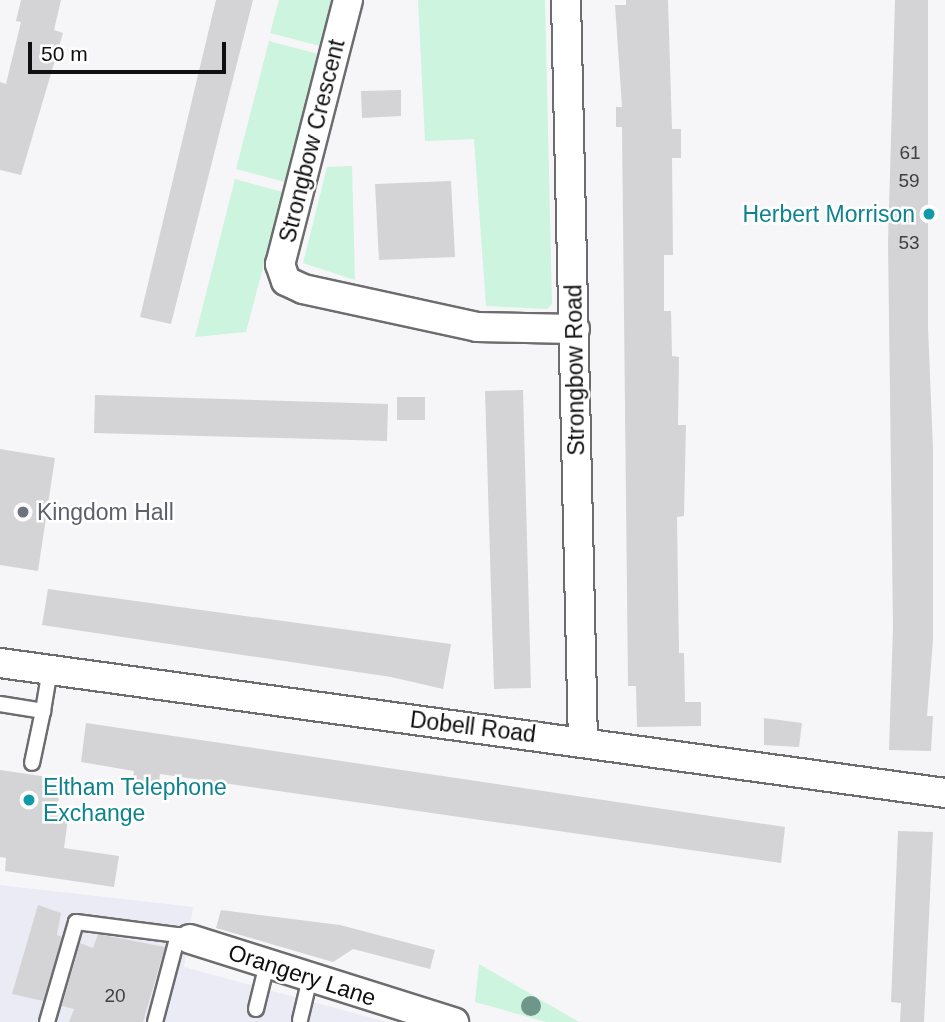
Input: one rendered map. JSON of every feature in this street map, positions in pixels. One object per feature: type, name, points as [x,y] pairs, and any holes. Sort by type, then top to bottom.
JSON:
[{"type":"street","name":"Strongbow Crescent","points":[[348,0],[280,264],[286,281],[303,289],[477,327],[575,329]]},
{"type":"street","name":"Strongbow Road","points":[[566,0],[583,741]]},
{"type":"street","name":"Dobell Road","points":[[0,663],[583,741],[945,793]]},
{"type":"street","name":"Orangery Lane","points":[[184,937],[454,1022]]},
{"type":"lane","points":[[32,764],[50,669]]},
{"type":"lane","points":[[0,704],[43,711]]},
{"type":"lane","points":[[47,1022],[76,922],[184,937],[155,1022]]},
{"type":"lane","points":[[256,1009],[267,964]]},
{"type":"lane","points":[[300,1020],[310,978]]},
{"type":"shaded area","points":[[0,885],[193,907],[184,967],[387,1022],[0,1022]]},
{"type":"green space","points":[[279,0],[332,0],[320,46],[270,33]]},
{"type":"green space","points":[[418,0],[545,0],[552,304],[547,309],[486,306],[474,139],[425,141]]},
{"type":"green space","points":[[269,41],[318,54],[285,182],[236,169]]},
{"type":"green space","points":[[352,166],[355,280],[303,263],[327,167]]},
{"type":"green space","points":[[235,179],[283,192],[246,332],[195,337]]},
{"type":"green space","points":[[479,964],[579,1022],[546,1022],[475,1002]]},
{"type":"building","points":[[21,0],[61,0],[54,30],[63,33],[21,175],[0,170],[0,82],[6,84],[21,22],[16,21]]},
{"type":"building","points":[[216,0],[253,0],[171,324],[140,317]]},
{"type":"building","points":[[626,0],[668,0],[672,129],[681,129],[681,158],[672,158],[673,255],[664,255],[664,311],[671,311],[672,356],[679,357],[678,425],[686,425],[684,516],[677,517],[679,653],[684,653],[685,702],[701,702],[701,726],[637,727],[636,686],[628,686],[622,127],[616,127],[616,107],[622,107],[615,5],[626,5]]},
{"type":"building","points":[[895,0],[928,0],[928,327],[933,449],[933,640],[927,716],[933,716],[931,751],[889,750],[893,628],[888,242]]},
{"type":"building","points":[[401,90],[401,116],[362,118],[361,91]]},
{"type":"building","points":[[451,181],[455,257],[379,260],[375,184]]},
{"type":"building","points":[[523,390],[531,688],[494,689],[485,391]]},
{"type":"building","points":[[95,395],[388,404],[387,441],[94,433]]},
{"type":"building","points":[[397,397],[425,397],[425,420],[397,420]]},
{"type":"building","name":"Kingdom Hall","points":[[0,449],[55,458],[38,571],[0,565]]},
{"type":"building","points":[[48,589],[451,644],[443,689],[391,677],[42,625]]},
{"type":"building","points":[[764,718],[802,723],[799,747],[764,745]]},
{"type":"building","points":[[86,723],[785,827],[781,863],[160,774],[158,790],[132,787],[134,771],[81,762]]},
{"type":"building","name":"Eltham Telephone Exchange","points":[[0,770],[62,779],[57,810],[69,812],[64,848],[119,856],[114,887],[5,871],[6,858],[0,857]]},
{"type":"building","points":[[898,831],[933,832],[924,1022],[900,1022],[901,1003],[891,1002]]},
{"type":"building","points":[[38,905],[61,913],[57,935],[62,937],[43,1001],[12,994]]},
{"type":"building","points":[[221,910],[340,925],[435,950],[430,969],[353,949],[333,962],[216,928]]},
{"type":"building","points":[[98,934],[165,947],[143,1022],[69,1022],[74,1009],[62,1006],[80,943],[93,948]]},
{"type":"place","name":"Herbert Morrison","points":[[929,214]]},
{"type":"place","name":"Kingdom Hall","points":[[23,512]]},
{"type":"place","name":"Eltham Telephone Exchange","points":[[29,800]]}]
